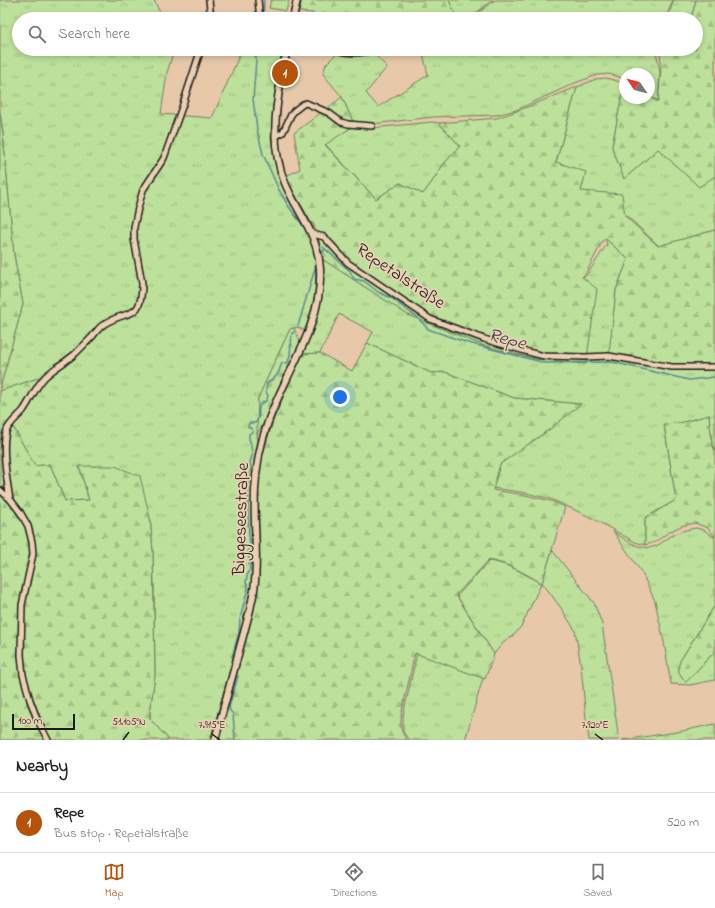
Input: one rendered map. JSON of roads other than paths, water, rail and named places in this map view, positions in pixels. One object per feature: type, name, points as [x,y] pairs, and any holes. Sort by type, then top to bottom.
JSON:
[{"type":"street","points":[[209,0],[210,12]]},
{"type":"street","points":[[258,0],[259,12]]},
{"type":"street","points":[[294,12],[297,0]]},
{"type":"street","points":[[10,499],[4,480],[6,431],[11,423],[20,414],[44,378],[75,354],[103,325],[111,320],[134,311],[139,305],[142,283],[134,239],[135,220],[143,190],[167,151],[199,56]]},
{"type":"street","points":[[286,56],[277,104],[276,137],[278,159],[285,182],[313,234]]},
{"type":"street","points":[[276,137],[283,132],[291,114],[306,103],[328,113],[341,122],[372,126]]},
{"type":"street","name":"Repetalstraße","points":[[313,234],[324,237],[348,263],[430,319],[484,339],[544,356],[610,356],[672,367],[715,367]]},
{"type":"street","name":"Biggeseestraße","points":[[215,740],[248,618],[254,590],[255,491],[259,454],[268,421],[307,335],[318,300],[320,269],[319,257],[313,234]]},
{"type":"street","points":[[0,490],[10,499],[20,512],[30,530],[34,554],[22,605],[21,655],[23,675],[30,700],[37,719],[48,740]]},
{"type":"waterway","name":"Repe","points":[[263,12],[264,0]]},
{"type":"waterway","name":"Repe","points":[[256,56],[253,99],[257,129],[263,154],[279,190],[289,207],[307,231]]},
{"type":"waterway","name":"Repe","points":[[323,247],[350,271],[354,279],[364,281],[378,292],[391,298],[418,318],[428,329],[465,342],[545,363],[612,362],[689,380],[715,377]]},
{"type":"waterway","name":"Repe","points":[[322,253],[325,249]]},
{"type":"waterway","points":[[298,326],[316,265]]},
{"type":"waterway","points":[[232,657],[239,632],[240,619],[248,588],[246,582],[248,572],[250,570],[248,550],[250,542],[248,480],[252,455],[249,434],[253,431],[248,427],[249,423],[255,423],[258,419],[259,408],[261,404],[266,401],[268,396],[266,391],[267,383],[277,374],[282,363],[288,363],[292,333],[294,332]]},
{"type":"waterway","points":[[235,740],[233,714],[229,707],[238,676]]},
{"type":"place","name":"Repe","points":[[285,73]]}]
